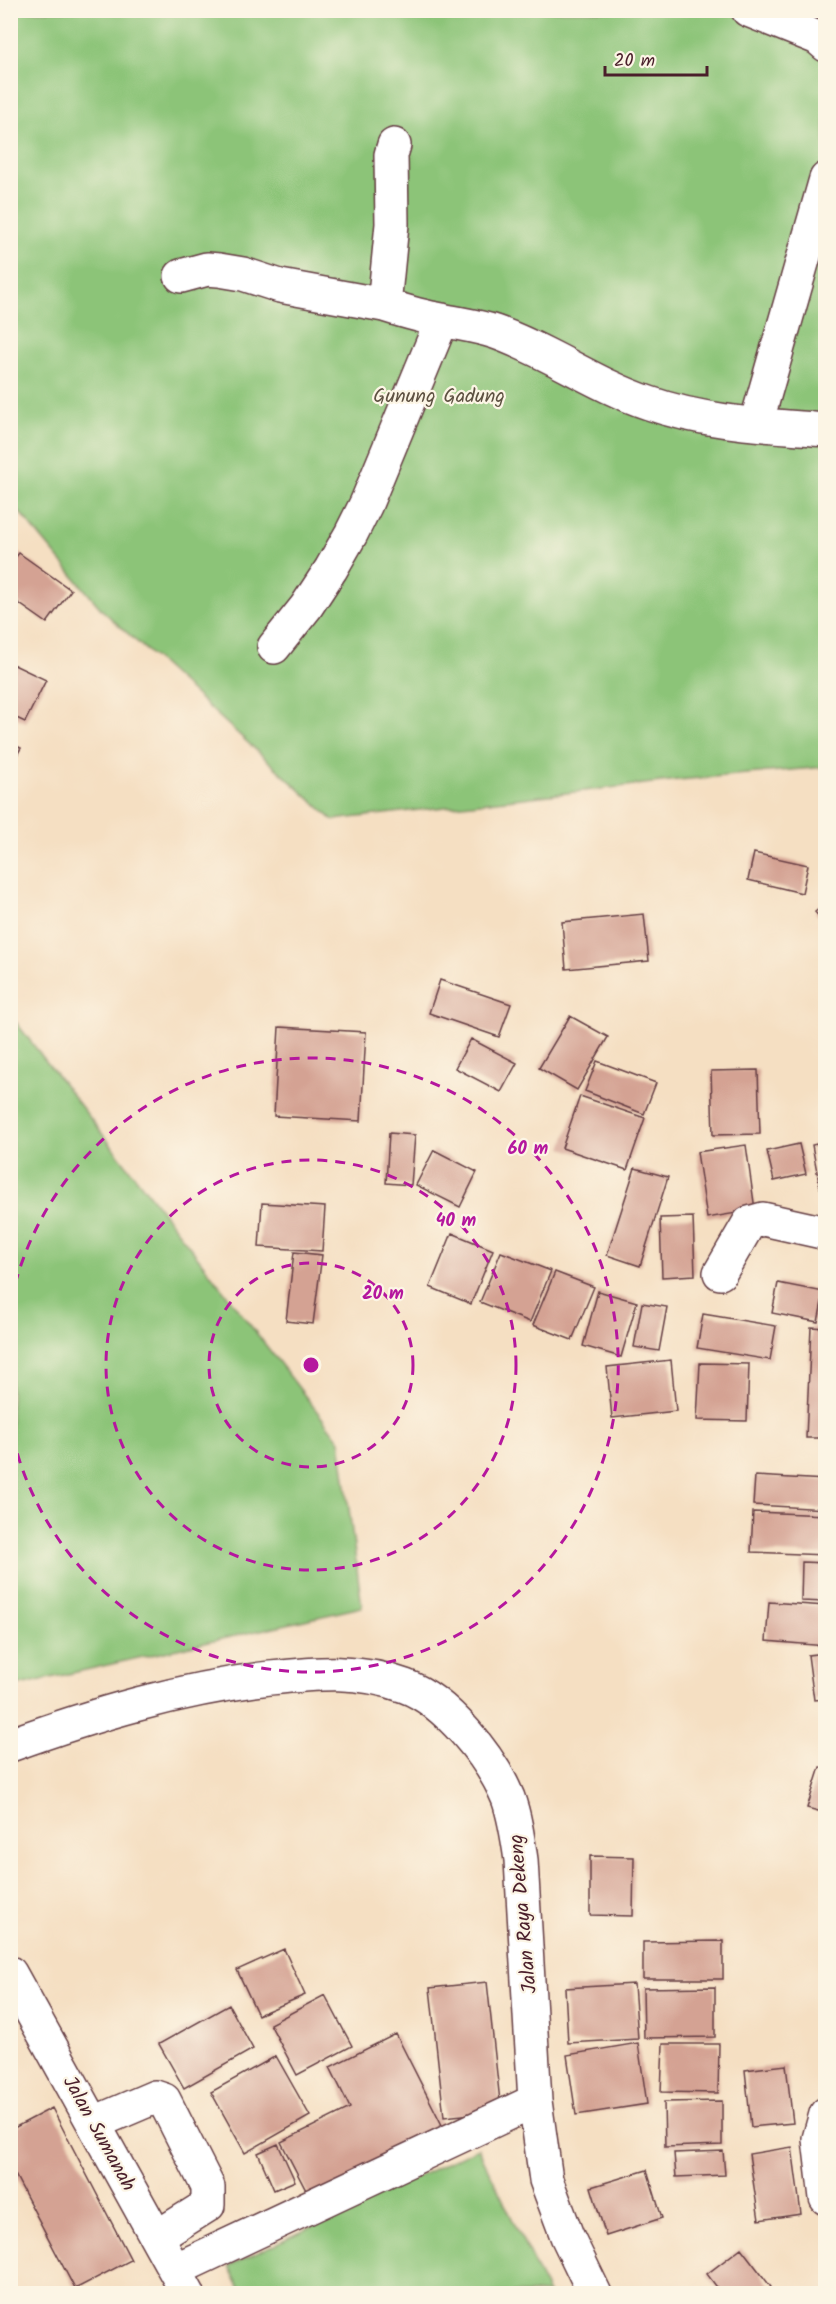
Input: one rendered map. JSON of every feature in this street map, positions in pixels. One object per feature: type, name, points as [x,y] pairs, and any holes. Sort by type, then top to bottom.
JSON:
[{"type":"street","points":[[748,10],[818,38],[825,45]]},
{"type":"street","points":[[384,305],[392,224],[391,155],[394,145]]},
{"type":"street","points":[[756,424],[825,179]]},
{"type":"street","points":[[181,276],[207,269],[243,274],[280,286],[384,305],[470,325],[519,341],[603,385],[647,403],[687,415],[825,430]]},
{"type":"street","points":[[274,647],[306,607],[351,534],[366,504],[442,320]]},
{"type":"street","points":[[720,1273],[731,1250],[749,1223],[763,1219],[825,1233]]},
{"type":"street","name":"Jalan Raya Dekeng","points":[[10,1745],[100,1713],[152,1700],[232,1683],[319,1672],[368,1675],[407,1687],[432,1701],[456,1722],[489,1762],[508,1798],[521,1860],[535,2101],[546,2180],[567,2236],[595,2294]]},
{"type":"street","name":"Jalan Sumanah","points":[[10,1973],[182,2282]]},
{"type":"street","points":[[94,2122],[155,2097],[164,2100],[208,2187],[208,2205],[157,2237]]},
{"type":"street","points":[[182,2282],[535,2101]]},
{"type":"street","points":[[825,2114],[819,2139],[825,2198]]},
{"type":"green space","name":"Gunung Gadung","points":[[10,11],[825,11],[825,767],[678,780],[333,820],[102,610],[11,502]]},
{"type":"green space","points":[[11,1016],[340,1441],[362,1607],[11,1687]]},
{"type":"green space","points":[[478,2148],[548,2293],[242,2293],[229,2266]]},
{"type":"building","points":[[19,553],[71,590],[47,623],[10,597],[10,564]]},
{"type":"building","points":[[10,663],[46,680],[25,722],[10,715]]},
{"type":"building","points":[[10,743],[21,748],[10,767]]},
{"type":"building","points":[[754,853],[808,865],[802,893],[748,880]]},
{"type":"building","points":[[826,903],[826,924],[815,912]]},
{"type":"building","points":[[644,914],[649,961],[566,969],[562,922]]},
{"type":"building","points":[[440,980],[511,1004],[499,1037],[429,1013]]},
{"type":"building","points":[[570,1016],[608,1037],[577,1090],[539,1068]]},
{"type":"building","points":[[279,1027],[366,1032],[361,1121],[274,1116]]},
{"type":"building","points":[[471,1039],[517,1063],[501,1092],[455,1068]]},
{"type":"building","points":[[597,1061],[656,1083],[644,1114],[585,1091]]},
{"type":"building","points":[[758,1070],[760,1134],[713,1135],[711,1071]]},
{"type":"building","points":[[580,1096],[645,1118],[627,1170],[562,1148]]},
{"type":"building","points":[[389,1133],[415,1135],[411,1185],[386,1183]]},
{"type":"building","points":[[826,1142],[826,1187],[820,1188],[812,1145]]},
{"type":"building","points":[[799,1144],[806,1174],[774,1181],[767,1151]]},
{"type":"building","points":[[746,1145],[755,1210],[707,1218],[697,1152]]},
{"type":"building","points":[[434,1150],[477,1172],[460,1207],[416,1185]]},
{"type":"building","points":[[635,1168],[668,1177],[640,1266],[607,1255]]},
{"type":"building","points":[[262,1203],[325,1207],[322,1251],[259,1247]]},
{"type":"building","points":[[693,1217],[695,1275],[662,1277],[660,1218]]},
{"type":"building","points":[[452,1233],[493,1250],[471,1304],[430,1287]]},
{"type":"building","points":[[294,1252],[322,1255],[313,1324],[286,1321]]},
{"type":"building","points":[[501,1252],[551,1271],[530,1322],[480,1302]]},
{"type":"building","points":[[555,1272],[594,1287],[572,1340],[533,1325]]},
{"type":"building","points":[[778,1283],[824,1292],[818,1322],[772,1313]]},
{"type":"building","points":[[598,1291],[637,1302],[621,1357],[583,1346]]},
{"type":"building","points":[[642,1303],[667,1307],[659,1351],[634,1347]]},
{"type":"building","points":[[703,1314],[776,1326],[770,1360],[697,1348]]},
{"type":"building","points":[[811,1327],[826,1328],[826,1438],[806,1438]]},
{"type":"building","points":[[671,1360],[676,1411],[612,1418],[607,1367]]},
{"type":"building","points":[[700,1363],[749,1364],[747,1421],[697,1420]]},
{"type":"building","points":[[755,1476],[826,1480],[826,1509],[753,1505]]},
{"type":"building","points":[[753,1512],[826,1515],[826,1555],[751,1552]]},
{"type":"building","points":[[802,1562],[826,1563],[826,1602],[801,1601]]},
{"type":"building","points":[[769,1602],[826,1606],[826,1646],[766,1641]]},
{"type":"building","points":[[826,1653],[826,1699],[814,1700],[808,1655]]},
{"type":"building","points":[[820,1767],[826,1768],[826,1813],[807,1808]]},
{"type":"building","points":[[590,1856],[634,1857],[633,1916],[590,1915]]},
{"type":"building","points":[[723,1941],[723,1979],[643,1979],[643,1942]]},
{"type":"building","points":[[284,1949],[305,1995],[258,2015],[237,1970]]},
{"type":"building","points":[[487,1982],[501,2111],[444,2117],[430,1988]]},
{"type":"building","points":[[634,1984],[638,2039],[568,2043],[565,1988]]},
{"type":"building","points":[[715,1987],[715,2037],[644,2038],[643,1988]]},
{"type":"building","points":[[325,1995],[352,2046],[297,2075],[270,2024]]},
{"type":"building","points":[[229,2005],[253,2049],[184,2088],[159,2044]]},
{"type":"building","points":[[396,2034],[445,2131],[311,2200],[281,2142],[350,2108],[330,2067]]},
{"type":"building","points":[[638,2043],[647,2104],[576,2115],[567,2055]]},
{"type":"building","points":[[663,2044],[719,2044],[718,2093],[661,2092]]},
{"type":"building","points":[[276,2056],[310,2116],[245,2153],[211,2092]]},
{"type":"building","points":[[786,2065],[793,2123],[751,2127],[745,2070]]},
{"type":"building","points":[[722,2101],[722,2145],[665,2147],[664,2102]]},
{"type":"building","points":[[52,2108],[131,2260],[75,2289],[10,2165],[10,2130]]},
{"type":"building","points":[[278,2144],[295,2181],[274,2190],[258,2153]]},
{"type":"building","points":[[792,2147],[801,2214],[759,2220],[749,2154]]},
{"type":"building","points":[[723,2151],[725,2175],[676,2177],[674,2153]]},
{"type":"building","points":[[647,2170],[662,2218],[606,2236],[591,2187]]},
{"type":"building","points":[[741,2248],[771,2287],[762,2294],[722,2294],[707,2274]]}]
